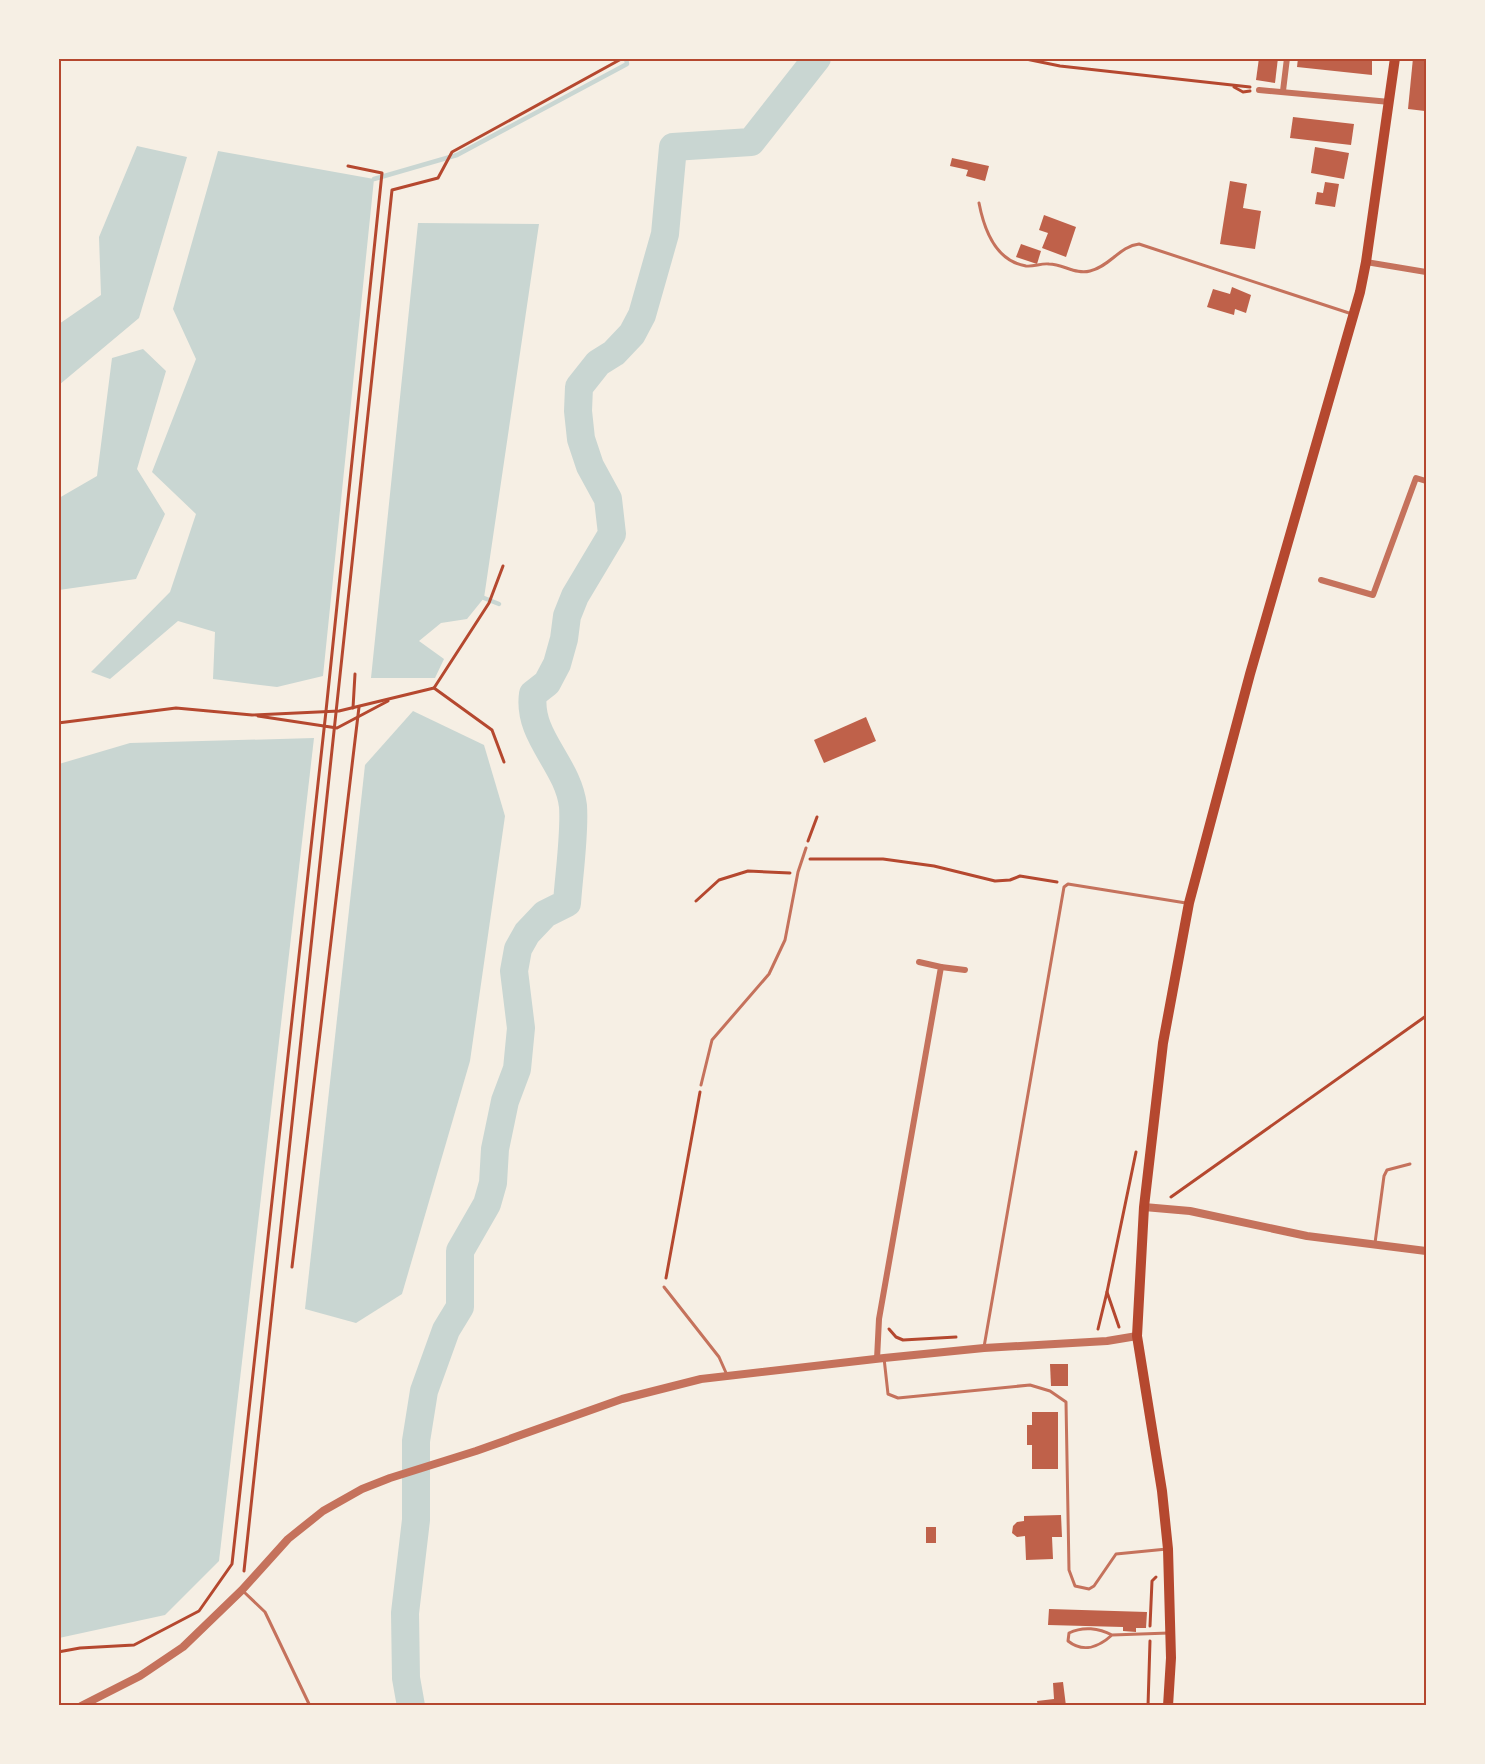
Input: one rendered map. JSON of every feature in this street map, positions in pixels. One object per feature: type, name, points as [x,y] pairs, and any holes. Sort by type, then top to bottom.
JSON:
[{"type":"main road","points":[[1168,1706],[1171,1633],[1168,1549],[1162,1491],[1137,1336],[1144,1207],[1165,1027],[1189,903],[1250,674],[1354,314],[1366,262],[1395,58]]},
{"type":"street","points":[[1283,91],[1287,58]]},
{"type":"street","points":[[1259,90],[1390,102]]},
{"type":"street","points":[[1366,262],[1426,272]]},
{"type":"street","points":[[1321,580],[1373,595],[1416,478],[1426,481]]},
{"type":"street","points":[[919,962],[965,970]]},
{"type":"street","points":[[881,1359],[879,1319],[941,967]]},
{"type":"street","points":[[1144,1207],[1190,1211],[1306,1236],[1426,1251]]},
{"type":"street","points":[[81,1706],[140,1676],[183,1647],[242,1590],[288,1539],[323,1511],[362,1489],[390,1478],[655,1389],[727,1376],[881,1359],[984,1348],[1107,1341],[1137,1336]]},
{"type":"lane","points":[[979,203],[989,239],[1010,260],[1024,266],[1049,264],[1090,272],[1104,265],[1130,245],[1138,244],[1354,314]]},
{"type":"lane","points":[[701,1085],[712,1040],[769,974],[785,940],[798,872],[806,848]]},
{"type":"lane","points":[[984,1348],[1064,887],[1068,884],[1189,903]]},
{"type":"lane","points":[[1375,1245],[1384,1176],[1387,1170],[1410,1164]]},
{"type":"lane","points":[[664,1287],[719,1356],[727,1376]]},
{"type":"lane","points":[[881,1359],[888,1395],[898,1398],[1030,1385],[1050,1391],[1066,1402],[1069,1570],[1075,1586],[1082,1589],[1094,1586],[1116,1554],[1168,1549]]},
{"type":"lane","points":[[242,1590],[265,1612],[310,1706]]},
{"type":"lane","points":[[1112,1635],[1102,1644],[1088,1648],[1075,1646],[1068,1641],[1069,1633],[1078,1629],[1101,1629],[1112,1635],[1171,1633]]},
{"type":"path","points":[[1021,58],[1232,86],[1244,84],[1259,90]]},
{"type":"path","points":[[242,1590],[392,190],[438,178],[453,152],[623,59]]},
{"type":"path","points":[[1232,86],[1243,92],[1259,90]]},
{"type":"path","points":[[58,1652],[81,1648],[134,1645],[199,1611],[232,1564],[326,711],[382,173],[348,166]]},
{"type":"path","points":[[252,715],[336,711],[434,688],[492,598],[503,566]]},
{"type":"path","points":[[353,708],[355,674]]},
{"type":"path","points":[[434,688],[492,730],[504,762]]},
{"type":"path","points":[[58,723],[176,708],[252,715],[335,728],[392,699]]},
{"type":"path","points":[[292,1267],[359,706]]},
{"type":"path","points":[[806,848],[817,817]]},
{"type":"path","points":[[802,859],[883,859],[934,866],[995,880],[1010,880],[1020,876],[1068,884]]},
{"type":"path","points":[[696,901],[719,880],[748,871],[772,874],[798,872]]},
{"type":"path","points":[[1174,1195],[1426,1016]]},
{"type":"path","points":[[664,1287],[701,1085]]},
{"type":"path","points":[[1087,1330],[1099,1329],[1136,1151],[1152,1138]]},
{"type":"path","points":[[1107,1292],[1118,1326],[1137,1336]]},
{"type":"path","points":[[879,1319],[896,1337],[903,1340],[962,1337]]},
{"type":"shaded area","points":[[137,146],[187,157],[139,318],[59,385],[59,324],[101,295],[99,237]]},
{"type":"shaded area","points":[[218,151],[374,179],[323,676],[277,687],[213,679],[215,632],[178,621],[110,679],[91,672],[170,592],[196,514],[152,472],[196,359],[173,309]]},
{"type":"shaded area","points":[[418,223],[539,224],[484,598],[467,619],[441,623],[419,641],[444,659],[435,678],[371,678]]},
{"type":"shaded area","points":[[143,349],[166,371],[137,469],[165,514],[136,579],[59,590],[59,498],[97,476],[112,358]]},
{"type":"shaded area","points":[[413,711],[484,745],[505,816],[470,1061],[402,1294],[356,1323],[305,1309],[365,765]]},
{"type":"shaded area","points":[[314,738],[219,1561],[165,1615],[59,1638],[59,764],[130,743]]},
{"type":"building","points":[[1259,58],[1278,58],[1275,83],[1256,80]]},
{"type":"building","points":[[1298,58],[1372,58],[1372,75],[1297,67]]},
{"type":"building","points":[[1413,58],[1426,58],[1425,111],[1408,109]]},
{"type":"building","points":[[1293,117],[1354,124],[1351,145],[1290,138]]},
{"type":"building","points":[[1315,147],[1349,153],[1344,179],[1311,173]]},
{"type":"building","points":[[952,158],[989,166],[985,181],[966,176],[968,170],[950,166]]},
{"type":"building","points":[[1230,181],[1247,184],[1243,208],[1261,211],[1255,249],[1220,244]]},
{"type":"building","points":[[1325,182],[1339,184],[1335,207],[1315,204],[1317,192],[1323,193]]},
{"type":"building","points":[[1044,215],[1076,227],[1066,257],[1042,248],[1048,233],[1039,230]]},
{"type":"building","points":[[1021,244],[1041,251],[1037,264],[1016,257]]},
{"type":"building","points":[[1232,287],[1251,295],[1246,313],[1235,309],[1234,315],[1207,307],[1213,289],[1230,294]]},
{"type":"building","points":[[866,717],[876,741],[824,763],[814,740]]},
{"type":"building","points":[[1050,1364],[1068,1364],[1068,1386],[1051,1386]]},
{"type":"building","points":[[1032,1412],[1058,1412],[1058,1469],[1032,1469],[1032,1445],[1027,1445],[1027,1425],[1032,1425]]},
{"type":"building","points":[[1061,1515],[1062,1537],[1052,1537],[1053,1559],[1026,1560],[1025,1536],[1017,1537],[1012,1533],[1013,1526],[1017,1522],[1024,1521],[1024,1516]]},
{"type":"building","points":[[926,1527],[936,1527],[936,1543],[926,1543]]},
{"type":"building","points":[[1049,1609],[1147,1612],[1146,1628],[1136,1628],[1136,1632],[1123,1631],[1123,1627],[1048,1625]]},
{"type":"building","points":[[1063,1682],[1066,1706],[1038,1706],[1037,1701],[1054,1699],[1053,1683]]},
{"type":"waterway","points":[[374,179],[457,155],[627,64],[626,58]]},
{"type":"waterway","points":[[411,1706],[406,1678],[405,1613],[416,1520],[416,1441],[424,1391],[446,1330],[460,1307],[460,1251],[487,1204],[493,1183],[495,1149],[505,1101],[517,1069],[521,1028],[514,971],[518,949],[527,933],[545,914],[567,903],[573,841],[573,806],[564,777],[536,723],[533,694],[547,683],[557,664],[567,616],[575,596],[612,534],[608,499],[590,466],[581,439],[578,411],[579,387],[598,363],[614,353],[632,334],[642,315],[665,234],[673,147],[751,142],[817,58]]},
{"type":"waterway","points":[[484,598],[499,604]]}]
